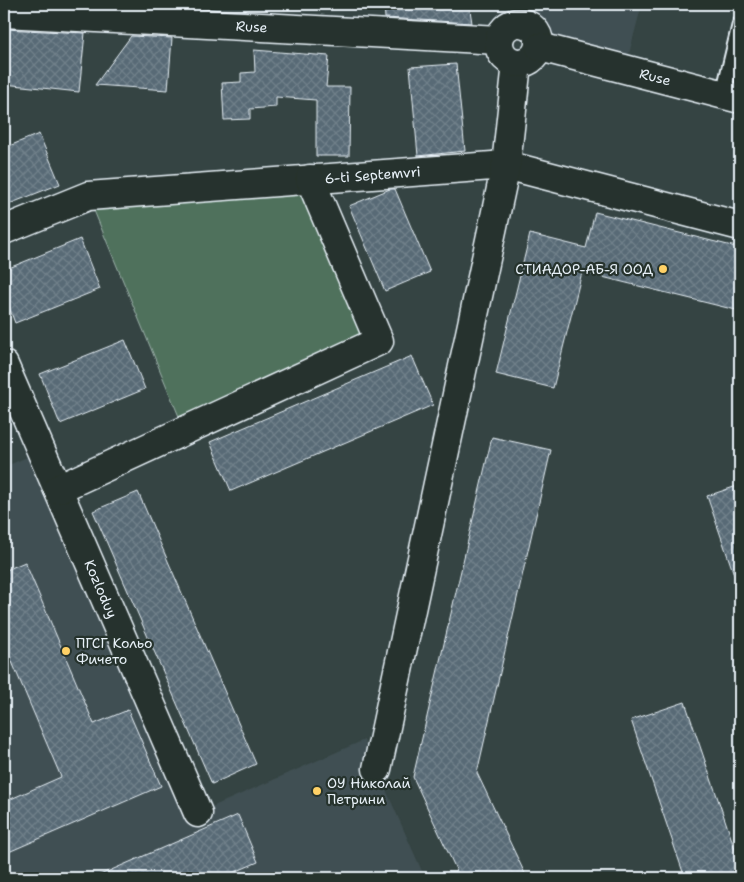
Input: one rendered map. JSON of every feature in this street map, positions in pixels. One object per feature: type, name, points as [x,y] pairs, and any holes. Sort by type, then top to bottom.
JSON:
[{"type":"street","name":"Ruse","points":[[4,13],[507,22]]},
{"type":"street","points":[[507,22],[524,23],[534,28],[539,37],[540,47],[535,56],[527,62],[517,63],[507,59],[501,51],[507,22]]},
{"type":"street","name":"Ruse","points":[[540,47],[732,97]]},
{"type":"street","points":[[377,769],[506,165],[517,63]]},
{"type":"street","name":"6-ti Septemvri","points":[[4,230],[88,196],[506,165],[740,226]]},
{"type":"street","points":[[58,489],[379,341],[310,180]]},
{"type":"street","name":"Kozloduy","points":[[4,366],[198,813]]},
{"type":"lane","points":[[732,97],[740,24]]},
{"type":"shaded area","points":[[515,4],[642,4],[625,69],[523,42]]},
{"type":"shaded area","name":"ПГСГ Кольо Фичето","points":[[41,451],[198,813],[364,740],[425,878],[4,878],[4,467]]},
{"type":"green space","points":[[310,179],[379,341],[185,431],[88,196]]},
{"type":"building","points":[[174,4],[174,7],[152,5]]},
{"type":"building","points":[[384,4],[469,4],[472,23],[385,18]]},
{"type":"building","points":[[4,29],[85,33],[79,92],[4,84]]},
{"type":"building","points":[[131,36],[172,38],[168,90],[95,85]]},
{"type":"building","points":[[254,50],[329,56],[326,87],[350,87],[349,156],[316,156],[316,100],[276,97],[276,107],[250,109],[250,119],[224,120],[222,83],[241,82],[241,73],[255,72]]},
{"type":"building","points":[[456,64],[465,151],[418,156],[410,67]]},
{"type":"building","points":[[39,134],[60,184],[4,206],[4,148]]},
{"type":"building","points":[[390,189],[395,189],[430,272],[385,291],[349,206]]},
{"type":"building","points":[[595,212],[740,248],[740,311],[582,272],[553,388],[496,374],[530,234],[586,248]]},
{"type":"building","points":[[80,239],[100,289],[15,323],[4,294],[4,270]]},
{"type":"building","points":[[125,340],[145,389],[60,424],[40,374]]},
{"type":"building","points":[[412,356],[433,405],[231,491],[210,442]]},
{"type":"building","points":[[492,437],[551,450],[477,773],[527,878],[460,878],[413,777]]},
{"type":"building","points":[[740,485],[740,582],[737,583],[707,496]]},
{"type":"building","points":[[138,492],[256,764],[212,784],[93,511]]},
{"type":"building","points":[[25,562],[94,724],[128,710],[161,786],[4,854],[4,802],[61,777],[4,643],[4,571]]},
{"type":"building","points":[[685,702],[740,864],[740,878],[685,878],[631,720]]},
{"type":"building","points":[[238,815],[258,862],[221,878],[93,878]]},
{"type":"place","name":"СТИАДОР-АБ-Я ООД","points":[[663,269]]},
{"type":"place","name":"ПГСГ Кольо Фичето","points":[[66,651]]},
{"type":"place","name":"ОУ Николай Петрини","points":[[317,791]]}]
